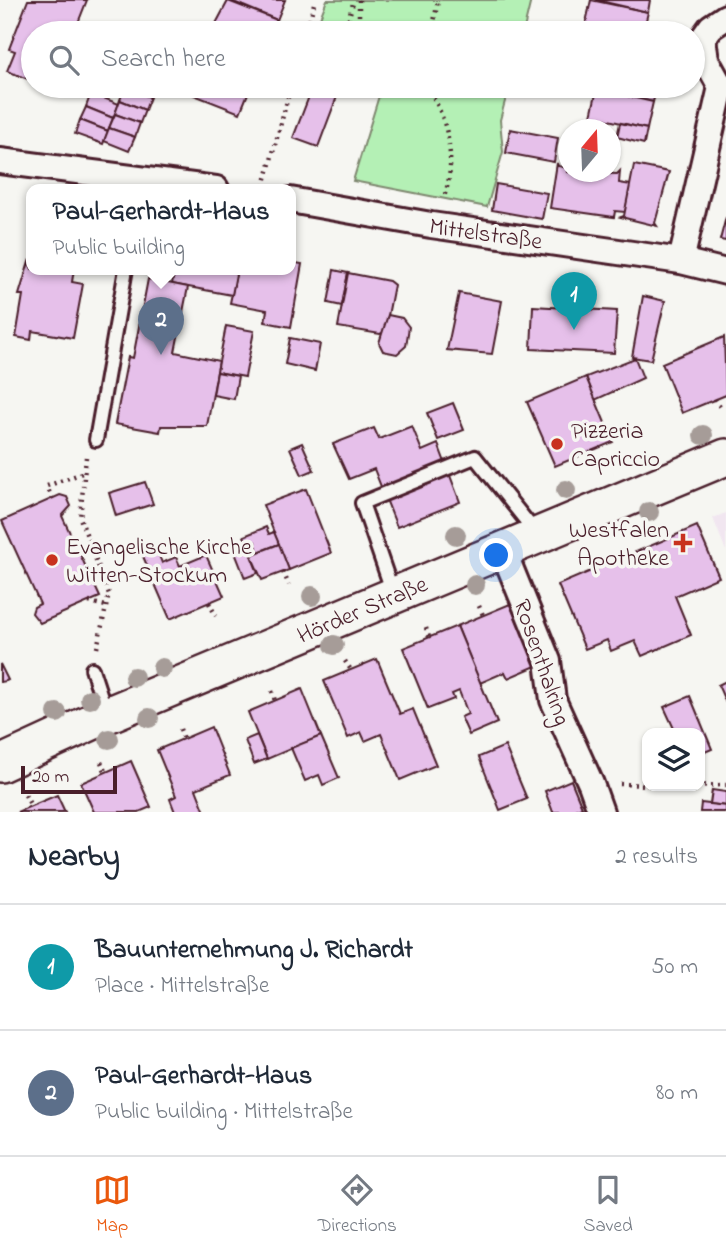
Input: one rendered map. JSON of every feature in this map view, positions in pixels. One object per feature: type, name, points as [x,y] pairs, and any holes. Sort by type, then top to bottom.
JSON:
[{"type":"main road","name":"Hörder Straße","points":[[0,764],[107,715],[726,457]]},
{"type":"street","points":[[705,35],[711,27],[726,17]]},
{"type":"street","points":[[681,261],[723,85],[706,60],[705,53]]},
{"type":"street","points":[[0,161],[142,184]]},
{"type":"street","name":"Mittelstraße","points":[[296,201],[431,225],[681,261],[726,272]]},
{"type":"street","name":"Rosenthalring","points":[[503,550],[548,660],[553,700],[591,783],[601,812]]},
{"type":"lane","points":[[96,440],[125,275]]},
{"type":"lane","points":[[394,596],[362,503],[475,457],[538,536]]},
{"type":"lane","points":[[92,669],[107,715]]},
{"type":"path","points":[[309,21],[315,0]]},
{"type":"path","points":[[348,21],[356,0]]},
{"type":"path","points":[[356,0],[359,21]]},
{"type":"path","points":[[434,21],[438,0]]},
{"type":"path","points":[[264,184],[288,98]]},
{"type":"path","points":[[431,225],[447,190],[451,152],[434,98]]},
{"type":"path","points":[[715,399],[722,410]]},
{"type":"path","points":[[92,669],[109,594],[80,518],[87,448],[96,440]]},
{"type":"path","points":[[584,454],[589,464]]},
{"type":"path","points":[[52,499],[47,486],[85,472]]},
{"type":"path","points":[[283,572],[289,585]]},
{"type":"path","points":[[89,602],[106,606]]},
{"type":"path","points":[[209,603],[216,616]]},
{"type":"path","points":[[479,606],[483,615]]},
{"type":"path","points":[[426,628],[429,637]]},
{"type":"path","points":[[345,661],[351,670]]},
{"type":"path","points":[[272,691],[275,701]]},
{"type":"path","points":[[180,729],[184,739]]},
{"type":"path","points":[[101,762],[106,773]]},
{"type":"path","points":[[705,785],[726,785]]},
{"type":"path","points":[[25,795],[31,806]]},
{"type":"shaded area","points":[[726,513],[726,551],[713,518]]},
{"type":"green space","points":[[327,0],[531,0],[526,21],[319,21]]},
{"type":"green space","points":[[378,98],[506,98],[500,120],[503,152],[487,207],[353,181]]},
{"type":"building","points":[[28,0],[87,0],[79,21],[21,21],[21,76],[7,71],[15,51],[9,49]]},
{"type":"building","points":[[229,0],[285,0],[277,20]]},
{"type":"building","points":[[591,0],[648,12],[646,21],[586,21]]},
{"type":"building","points":[[596,0],[650,0],[648,12]]},
{"type":"building","points":[[228,1],[277,20],[277,21],[217,21]]},
{"type":"building","points":[[89,98],[104,98],[119,104],[113,118],[86,107]]},
{"type":"building","points":[[121,98],[150,98],[145,110],[120,100]]},
{"type":"building","points":[[202,98],[246,98],[240,113]]},
{"type":"building","points":[[308,98],[336,98],[318,147],[293,138]]},
{"type":"building","points":[[595,98],[636,98],[653,102],[647,129],[621,123],[621,119],[591,116]]},
{"type":"building","points":[[636,98],[654,98],[653,102]]},
{"type":"building","points":[[120,100],[145,110],[140,123],[115,114]]},
{"type":"building","points":[[86,107],[113,118],[108,131],[80,120]]},
{"type":"building","points":[[115,114],[140,123],[135,137],[109,128]]},
{"type":"building","points":[[80,120],[108,131],[103,144],[75,134]]},
{"type":"building","points":[[621,123],[647,129],[644,144],[621,138]]},
{"type":"building","points":[[109,128],[135,137],[129,151],[104,141]]},
{"type":"building","points":[[510,129],[558,138],[554,162],[506,153]]},
{"type":"building","points":[[557,163],[558,182],[619,182],[631,185],[625,212],[615,211],[614,217],[550,208]]},
{"type":"building","points":[[634,165],[669,172],[655,223],[657,226],[621,217],[624,216]]},
{"type":"building","points":[[496,184],[547,193],[542,219],[492,210]]},
{"type":"building","points":[[726,217],[726,241],[720,240]]},
{"type":"building","points":[[296,263],[302,264],[291,327],[265,322],[267,310],[230,303],[236,275],[296,275]]},
{"type":"building","points":[[334,270],[348,273],[342,306],[328,303]]},
{"type":"building","points":[[26,272],[26,275],[73,275],[72,282],[83,284],[73,338],[32,331],[31,340],[16,337],[23,295],[19,295]]},
{"type":"building","points":[[348,273],[389,281],[394,285],[385,331],[380,334],[338,327]]},
{"type":"building","points":[[174,275],[236,275],[232,295],[172,284]]},
{"type":"building","points":[[148,279],[188,287],[175,352],[219,361],[207,426],[161,426],[160,432],[115,424],[128,357],[133,358]]},
{"type":"building","points":[[459,293],[502,301],[492,354],[447,350]]},
{"type":"building","points":[[643,296],[665,301],[651,360],[632,357]]},
{"type":"building","points":[[533,306],[617,311],[614,353],[531,349]]},
{"type":"building","points":[[388,315],[402,318],[409,327],[406,346],[397,354],[383,351],[379,343]]},
{"type":"building","points":[[226,326],[254,331],[245,377],[217,372]]},
{"type":"building","points":[[724,337],[726,395],[682,413],[662,363]]},
{"type":"building","points":[[290,338],[320,344],[315,371],[285,364]]},
{"type":"building","points":[[635,358],[643,378],[595,400],[586,377]]},
{"type":"building","points":[[217,372],[238,376],[234,399],[213,395]]},
{"type":"building","points":[[586,377],[613,442],[555,466],[527,402]]},
{"type":"building","points":[[453,403],[464,430],[438,440],[427,413]]},
{"type":"building","points":[[412,426],[422,451],[438,444],[460,502],[397,527],[374,469],[349,479],[333,444],[374,428],[379,439]]},
{"type":"building","points":[[302,443],[314,470],[302,475],[290,448]]},
{"type":"building","points":[[145,482],[153,504],[116,516],[109,493]]},
{"type":"building","points":[[306,489],[331,553],[289,570],[263,505]]},
{"type":"building","name":"Evangelische Kirche Witten-Stockum","points":[[60,495],[67,497],[71,506],[62,516],[100,597],[40,623],[32,613],[34,607],[40,604],[2,521]]},
{"type":"building","points":[[697,526],[719,577],[675,596],[691,635],[642,656],[635,641],[611,651],[607,640],[585,649],[558,585]]},
{"type":"building","points":[[266,527],[269,534],[274,532],[279,544],[258,552],[255,542],[248,545],[244,536]]},
{"type":"building","points":[[255,542],[258,552],[251,555],[258,573],[245,578],[234,550]]},
{"type":"building","points":[[279,544],[289,570],[262,580],[251,555]]},
{"type":"building","points":[[156,548],[162,563],[176,557],[180,566],[206,555],[224,596],[170,619],[142,554]]},
{"type":"building","points":[[510,604],[536,666],[508,678],[505,672],[480,683],[457,626]]},
{"type":"building","points":[[457,626],[497,723],[469,735],[461,717],[468,714],[459,691],[452,694],[454,699],[428,709],[403,648]]},
{"type":"building","points":[[377,659],[400,714],[413,709],[436,765],[400,780],[381,734],[365,741],[361,732],[348,738],[324,681]]},
{"type":"building","points":[[0,664],[8,680],[6,681],[0,682]]},
{"type":"building","points":[[726,681],[726,703],[718,685]]},
{"type":"building","points":[[302,689],[321,736],[267,759],[248,712]]},
{"type":"building","points":[[690,696],[703,728],[674,728],[664,707]]},
{"type":"building","points":[[211,727],[230,775],[196,789],[205,812],[175,812],[170,799],[176,796],[157,750]]},
{"type":"building","points":[[705,732],[712,749],[705,752]]},
{"type":"building","points":[[257,735],[267,759],[254,764],[245,740]]},
{"type":"building","points":[[321,736],[339,778],[323,785],[319,775],[305,781],[291,748]]},
{"type":"building","points":[[505,746],[527,799],[500,810],[479,757]]},
{"type":"building","points":[[131,761],[151,807],[139,812],[94,812],[81,783]]},
{"type":"building","points":[[571,780],[582,807],[570,812],[553,812],[545,791]]},
{"type":"building","points":[[712,790],[726,792],[726,806],[710,804]]},
{"type":"building","points":[[57,795],[65,812],[17,812],[31,806]]},
{"type":"building","points":[[701,803],[726,806],[726,812],[700,812]]},
{"type":"place","name":"Bauunternehmung J. Richardt","points":[[574,330]]},
{"type":"place","name":"Paul-Gerhardt-Haus","points":[[161,355]]},
{"type":"place","name":"Pizzeria Capriccio","points":[[557,444]]},
{"type":"place","name":"Westfalen Apotheke","points":[[683,543]]},
{"type":"place","name":"Evangelische Kirche Witten-Stockum","points":[[52,560]]}]
